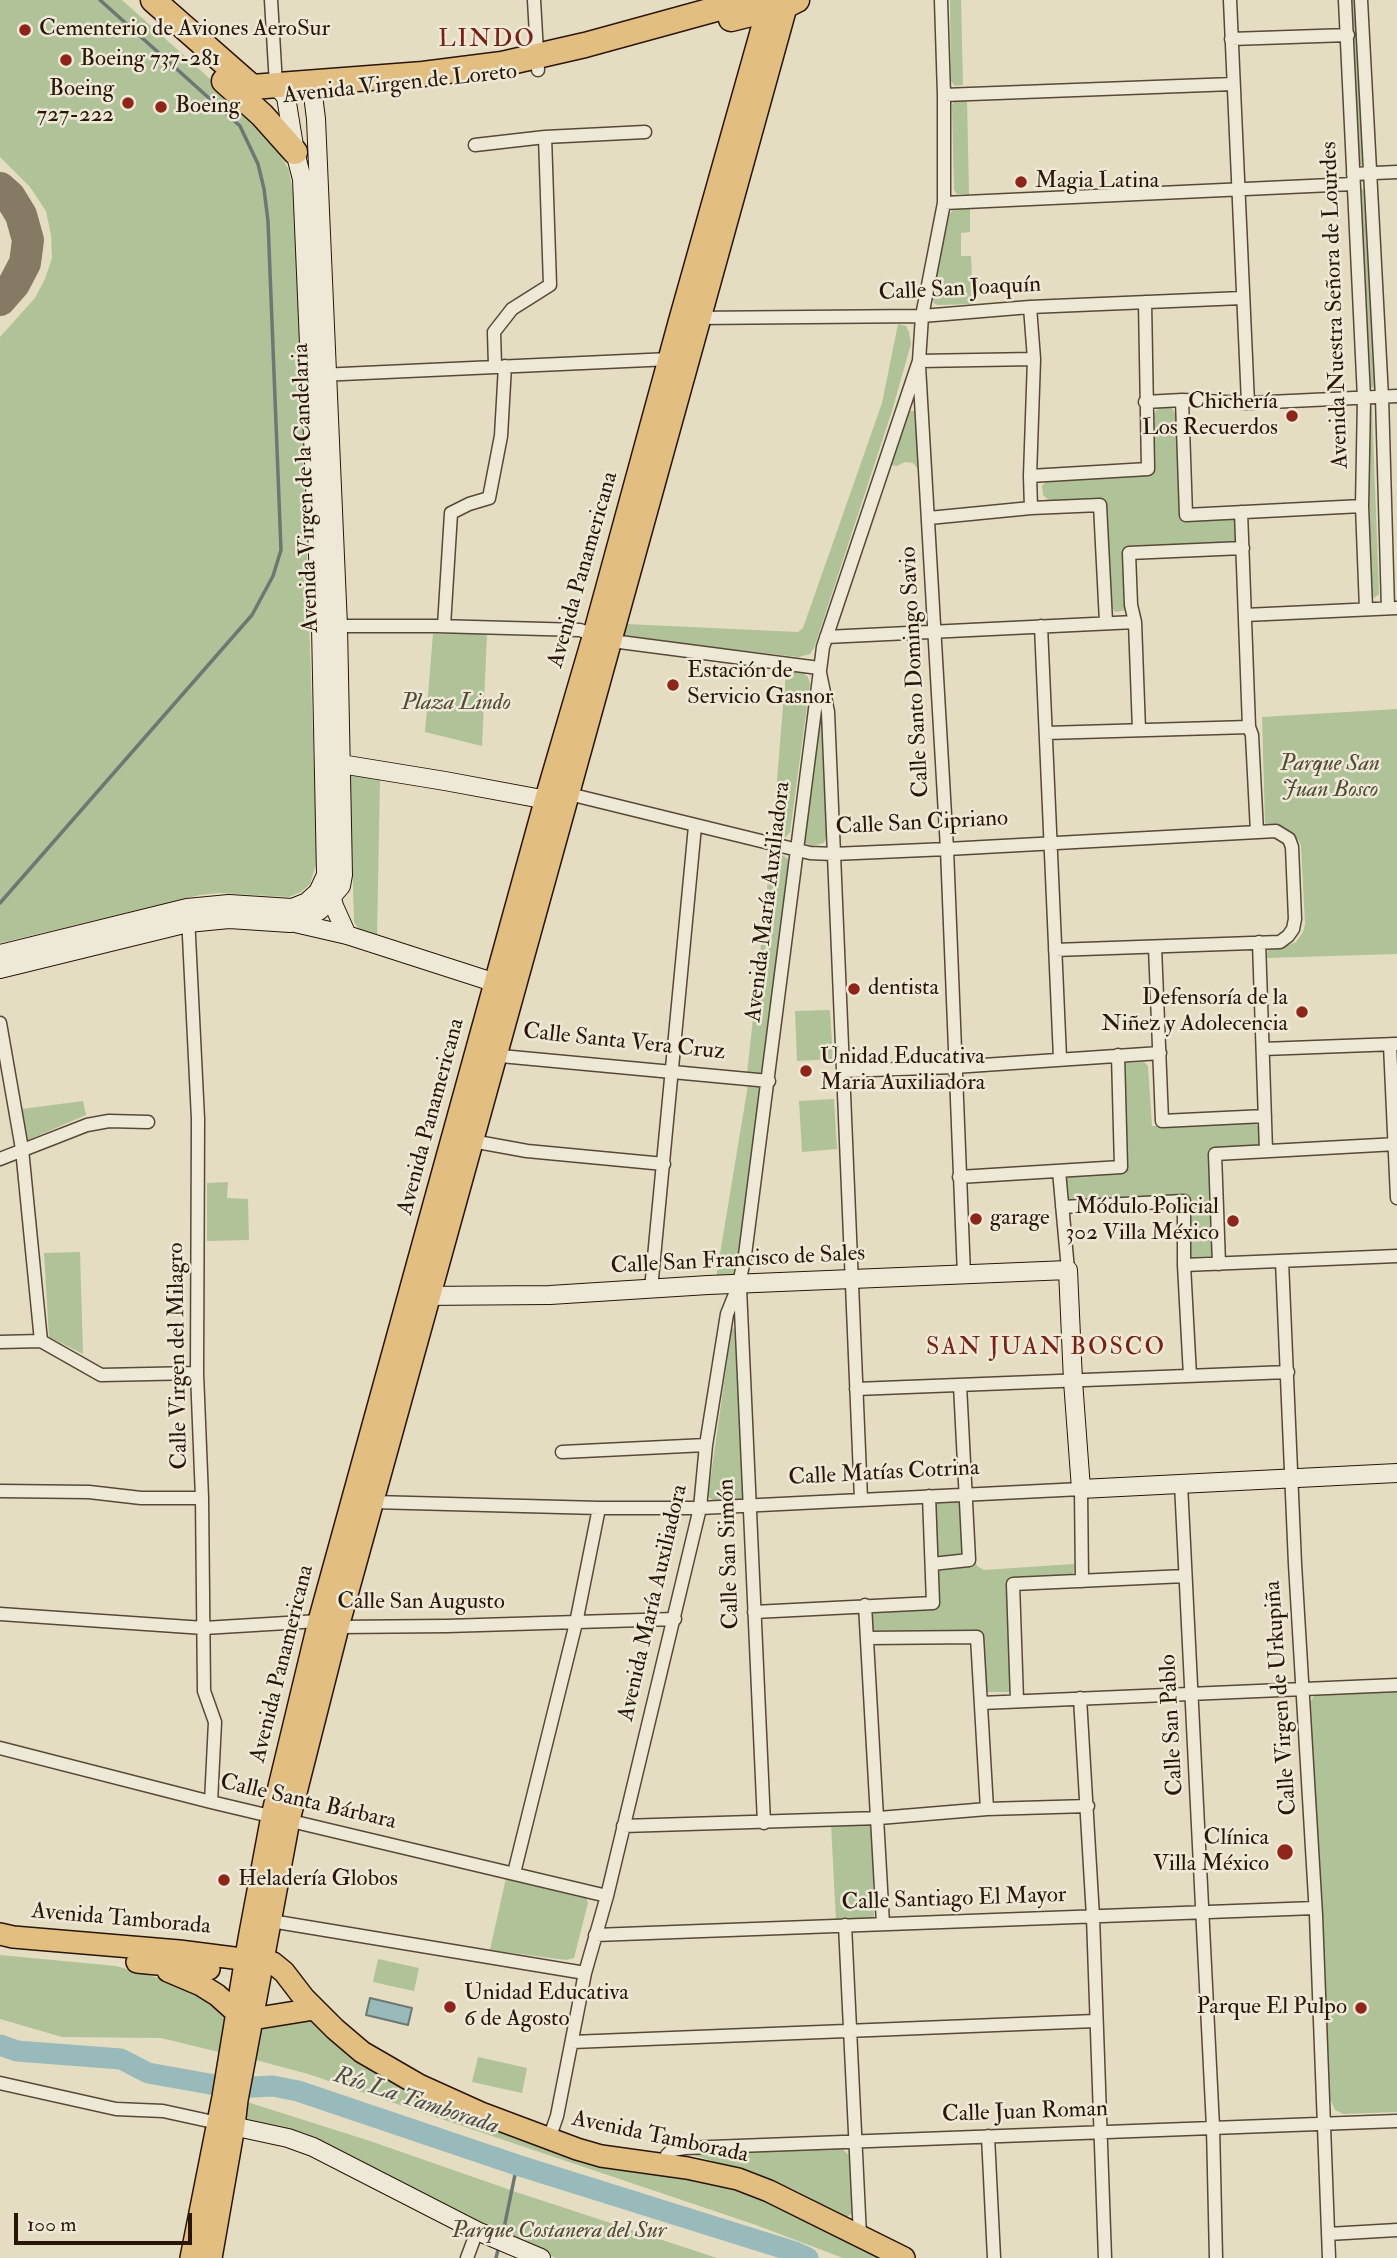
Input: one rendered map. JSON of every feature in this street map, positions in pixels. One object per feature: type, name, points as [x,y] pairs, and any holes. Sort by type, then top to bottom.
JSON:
[{"type":"highway","points":[[133,0],[246,92]]},
{"type":"highway","points":[[153,0],[246,92],[262,115],[295,152]]},
{"type":"highway","name":"Avenida Virgen de Loreto","points":[[246,92],[252,87],[292,90],[479,81],[537,63],[597,57],[776,2]]},
{"type":"main road","name":"Avenida Panamericana","points":[[211,2258],[226,2125],[253,1968],[281,1818],[329,1624],[486,1054],[560,799],[776,2]]},
{"type":"main road","name":"Avenida Virgen de la Candelaria","points":[[292,90],[295,152],[302,179],[320,375]]},
{"type":"main road","name":"Avenida Virgen de la Candelaria","points":[[292,90],[316,119],[320,375],[332,764],[326,875],[347,935]]},
{"type":"main road","name":"Avenida Panamericana","points":[[603,638],[670,359],[690,318]]},
{"type":"main road","name":"Avenida Virgen de la Candelaria","points":[[332,764],[344,875],[341,887],[332,898]]},
{"type":"main road","name":"Calle San Cipriano","points":[[332,764],[560,799]]},
{"type":"main road","name":"Avenida Panamericana","points":[[329,1624],[373,1502],[419,1296],[472,1140],[496,983],[560,799]]},
{"type":"main road","points":[[0,969],[229,904],[292,908],[307,902],[318,892],[326,875]]},
{"type":"main road","points":[[290,923],[308,918],[332,898]]},
{"type":"main road","points":[[0,954],[188,915],[290,923],[347,935],[496,983]]},
{"type":"main road","points":[[1068,1270],[1081,1489]]},
{"type":"main road","name":"Calle San Francisco de Sales","points":[[419,1296],[550,1295],[1068,1270]]},
{"type":"main road","name":"Calle Matías Cotrina","points":[[1081,1489],[1397,1473]]},
{"type":"main road","name":"Avenida Panamericana","points":[[253,1968],[271,1921],[281,1818]]},
{"type":"main road","name":"Avenida Tamborada","points":[[0,1934],[253,1968],[309,2004],[362,2052],[419,2085],[481,2113],[549,2140],[601,2156],[738,2179],[904,2258]]},
{"type":"main road","name":"Avenida Tamborada","points":[[0,1949],[146,1963],[253,1968]]},
{"type":"main road","points":[[146,1963],[201,1985],[245,2016],[309,2004]]},
{"type":"main road","name":"Avenida Panamericana","points":[[191,2258],[226,2125]]},
{"type":"main road","points":[[226,2125],[288,2138],[313,2147],[477,2231],[541,2258]]},
{"type":"street","points":[[271,0],[292,90]]},
{"type":"street","points":[[534,0],[537,63]]},
{"type":"street","name":"Avenida María Auxiliadora","points":[[549,2140],[557,2116],[585,1973],[607,1896],[700,1507],[706,1445],[727,1314],[739,1284],[745,1255],[819,668],[826,637],[919,361],[922,316],[944,203],[941,0]]},
{"type":"street","points":[[1230,0],[1248,403]]},
{"type":"street","name":"Avenida Nuestra Señora de Lourdes","points":[[1345,0],[1364,398],[1362,506],[1366,609]]},
{"type":"street","name":"Avenida Nuestra Señora de Lourdes","points":[[1361,0],[1390,506],[1392,608]]},
{"type":"street","points":[[1231,39],[1348,35]]},
{"type":"street","points":[[944,94],[1233,84]]},
{"type":"street","points":[[474,145],[544,137],[645,132]]},
{"type":"street","points":[[444,626],[451,513],[489,498],[501,436],[500,366],[494,332],[512,309],[550,285],[544,137]]},
{"type":"street","points":[[944,203],[1238,190],[1397,172]]},
{"type":"street","name":"Calle San Joaquín","points":[[690,318],[922,316],[1030,307],[1242,298]]},
{"type":"street","points":[[1030,476],[1147,469],[1145,302]]},
{"type":"street","points":[[1030,307],[1034,359],[1031,508]]},
{"type":"street","points":[[320,375],[670,359]]},
{"type":"street","points":[[919,361],[1034,359]]},
{"type":"street","name":"Calle Santo Domingo Savio","points":[[919,361],[947,849],[964,1275]]},
{"type":"street","points":[[1145,402],[1182,400],[1248,403],[1397,396]]},
{"type":"street","points":[[1182,400],[1186,515],[1362,506]]},
{"type":"street","points":[[929,518],[1031,508],[1100,505],[1106,622]]},
{"type":"street","points":[[1241,512],[1249,727],[1252,735],[1257,832]]},
{"type":"street","points":[[1139,730],[1129,553],[1243,548]]},
{"type":"street","points":[[1245,615],[1392,608]]},
{"type":"street","points":[[826,637],[1135,622]]},
{"type":"street","points":[[329,626],[580,630],[603,638],[819,668],[828,712],[861,1499]]},
{"type":"street","points":[[1041,626],[1060,1058]]},
{"type":"street","points":[[1046,733],[1249,727]]},
{"type":"street","name":"Calle San Cipriano","points":[[560,799],[695,826],[795,851],[833,854],[1276,831],[1289,839],[1293,847],[1295,919],[1289,936],[1280,942],[1259,942]]},
{"type":"street","points":[[651,1289],[695,826]]},
{"type":"street","name":"Calle Virgen del Milagro","points":[[188,915],[198,1119],[197,1373],[202,1498],[204,1691],[215,1722],[211,1802]]},
{"type":"street","points":[[1055,950],[1259,942],[1266,1151]]},
{"type":"street","points":[[1155,947],[1162,1121],[1265,1116]]},
{"type":"street","points":[[0,1023],[22,1149],[41,1341]]},
{"type":"street","points":[[1263,1049],[1393,1044],[1397,1198]]},
{"type":"street","points":[[843,1071],[954,1067],[1160,1053]]},
{"type":"street","name":"Calle Santa Vera Cruz","points":[[486,1054],[769,1081]]},
{"type":"street","points":[[959,1177],[1121,1167],[1118,1055]]},
{"type":"street","points":[[0,1159],[87,1125],[109,1121],[148,1122]]},
{"type":"street","points":[[472,1140],[527,1151],[664,1164]]},
{"type":"street","points":[[1219,1264],[1215,1154],[1396,1144]]},
{"type":"street","points":[[1059,1171],[1068,1270]]},
{"type":"street","points":[[1062,1207],[1184,1201],[1189,1376]]},
{"type":"street","points":[[1184,1265],[1397,1256]]},
{"type":"street","name":"Calle Virgen de Urkupiña","points":[[1282,1261],[1315,1908],[1329,2258]]},
{"type":"street","name":"Calle San Simón","points":[[739,1284],[764,1823]]},
{"type":"street","points":[[0,1342],[41,1341],[101,1375],[197,1373]]},
{"type":"street","points":[[856,1389],[1288,1372]]},
{"type":"street","points":[[932,1564],[968,1560],[960,1385]]},
{"type":"street","points":[[562,1452],[706,1445]]},
{"type":"street","name":"Calle San Pablo","points":[[1181,1483],[1213,2127],[1216,2258]]},
{"type":"street","points":[[1081,1489],[1082,1581]]},
{"type":"street","name":"Calle Matías Cotrina","points":[[373,1502],[599,1508],[700,1507],[1081,1489]]},
{"type":"street","points":[[0,1491],[89,1492],[141,1498],[202,1498]]},
{"type":"street","points":[[754,1612],[933,1603],[929,1496]]},
{"type":"street","points":[[514,1873],[576,1623],[599,1508]]},
{"type":"street","points":[[1017,1700],[1013,1584],[1185,1576]]},
{"type":"street","points":[[865,1605],[883,1924]]},
{"type":"street","name":"Calle San Augusto","points":[[0,1614],[204,1628],[329,1624],[576,1623],[675,1619]]},
{"type":"street","points":[[867,1638],[977,1637],[987,1809]]},
{"type":"street","points":[[981,1703],[1397,1685]]},
{"type":"street","points":[[1080,1698],[1093,1917],[1105,2258]]},
{"type":"street","name":"Calle Santa Bárbara","points":[[0,1748],[211,1802],[607,1896]]},
{"type":"street","points":[[623,1826],[764,1823],[879,1818],[987,1809],[1088,1806]]},
{"type":"street","name":"Calle Santiago El Mayor","points":[[595,1935],[1315,1908]]},
{"type":"street","points":[[271,1921],[585,1973]]},
{"type":"street","points":[[845,1925],[860,2236]]},
{"type":"street","points":[[572,2042],[1095,2021]]},
{"type":"street","points":[[0,2082],[116,2109],[163,2111],[226,2125]]},
{"type":"street","name":"Calle Juan Roman","points":[[662,2165],[672,2150],[685,2148],[1397,2121]]},
{"type":"street","points":[[988,2136],[994,2258]]},
{"type":"street","points":[[1328,2234],[1397,2230]]},
{"type":"street","points":[[467,2258],[477,2231]]},
{"type":"green space","points":[[0,0],[122,0],[256,120],[271,138],[289,170],[296,224],[317,861],[310,884],[289,897],[219,893],[200,895],[0,943],[0,337],[35,298],[52,258],[46,211],[30,187],[0,157]]},
{"type":"green space","points":[[950,0],[961,0],[963,85],[955,86],[951,81]]},
{"type":"green space","points":[[1350,0],[1358,0],[1364,164],[1361,165],[1358,164]]},
{"type":"green space","points":[[967,98],[969,194],[957,194],[954,190],[952,105],[955,100]]},
{"type":"green space","points":[[1365,188],[1376,386],[1372,388],[1369,387],[1360,191]]},
{"type":"green space","points":[[954,209],[970,209],[970,232],[961,233],[961,256],[971,256],[973,304],[937,305],[932,298],[948,216]]},
{"type":"green space","points":[[898,324],[906,326],[911,344],[892,411],[810,654],[799,657],[623,637],[626,624],[798,632],[803,628],[882,403]]},
{"type":"green space","points":[[1369,403],[1372,407],[1379,594],[1374,598],[1371,597],[1363,407]]},
{"type":"green space","points":[[1159,407],[1171,407],[1176,415],[1180,516],[1235,518],[1240,543],[1135,549],[1128,610],[1115,612],[1111,606],[1104,503],[1051,502],[1043,495],[1042,486],[1047,481],[1153,472],[1152,417]]},
{"type":"green space","points":[[907,412],[917,414],[918,469],[913,463],[890,465]]},
{"type":"green space","name":"Plaza Lindo","points":[[433,634],[487,634],[482,746],[425,732]]},
{"type":"green space","points":[[786,671],[803,673],[810,684],[790,832],[786,837],[772,840]]},
{"type":"green space","name":"Parque San Juan Bosco","points":[[1397,709],[1397,954],[1266,958],[1268,950],[1296,942],[1305,924],[1301,846],[1286,828],[1265,823],[1262,717]]},
{"type":"green space","points":[[820,715],[827,835],[824,843],[812,846],[803,842]]},
{"type":"green space","points":[[350,771],[380,777],[377,937],[360,931],[354,922]]},
{"type":"green space","points":[[771,852],[789,860],[763,1076],[747,1074]]},
{"type":"green space","points":[[830,1010],[833,1059],[797,1061],[795,1011]]},
{"type":"green space","points":[[1144,1062],[1148,1066],[1152,1126],[1255,1123],[1258,1126],[1259,1144],[1256,1147],[1208,1150],[1212,1256],[1190,1255],[1188,1200],[1169,1195],[1067,1200],[1063,1175],[1123,1172],[1123,1063]]},
{"type":"green space","points":[[748,1085],[759,1086],[761,1091],[738,1278],[716,1278]]},
{"type":"green space","points":[[834,1099],[837,1149],[802,1152],[799,1101]]},
{"type":"green space","points":[[83,1101],[86,1115],[28,1140],[22,1109]]},
{"type":"green space","points":[[228,1182],[227,1198],[248,1199],[249,1240],[207,1241],[207,1183]]},
{"type":"green space","points":[[80,1252],[83,1354],[49,1337],[44,1253]]},
{"type":"green space","points":[[732,1327],[735,1330],[744,1494],[741,1500],[713,1501],[708,1496]]},
{"type":"green space","points":[[960,1496],[965,1555],[938,1558],[934,1498]]},
{"type":"green space","points":[[975,1559],[977,1566],[984,1570],[1074,1564],[1074,1572],[1070,1576],[1013,1579],[1012,1689],[1008,1692],[986,1692],[978,1632],[877,1634],[872,1630],[872,1610],[937,1606],[938,1570]]},
{"type":"green space","points":[[1397,1691],[1397,2112],[1343,2114],[1335,2110],[1330,2099],[1310,1702],[1315,1695]]},
{"type":"green space","points":[[865,1822],[870,1825],[872,1831],[874,1918],[836,1921],[831,1824]]},
{"type":"green space","points":[[506,1878],[586,1897],[588,1903],[574,1958],[566,1960],[490,1950]]},
{"type":"green space","points":[[0,1955],[116,1966],[155,1977],[198,1995],[226,2016],[223,2053],[161,2038],[62,2037],[0,2019]]},
{"type":"green space","points":[[378,1959],[419,1968],[414,1991],[373,1982]]},
{"type":"green space","name":"Parque Costanera del Sur","points":[[311,2019],[360,2061],[396,2085],[433,2102],[556,2152],[593,2164],[700,2179],[752,2194],[882,2258],[843,2258],[756,2225],[308,2074],[252,2059],[258,2025]]},
{"type":"green space","points":[[478,2057],[527,2068],[522,2093],[472,2082]]},
{"type":"green space","name":"Parque Costanera del Sur","points":[[244,2101],[717,2258],[556,2258],[514,2241],[295,2133],[244,2119]]},
{"type":"green space","points":[[841,2148],[849,2155],[852,2213],[847,2217],[767,2178],[693,2155]]},
{"type":"water","points":[[370,1998],[412,2008],[408,2025],[366,2015]]},
{"type":"waterway","points":[[0,903],[252,615],[273,576],[281,550],[268,221],[258,164],[240,126],[100,0]]},
{"type":"waterway","name":"Río La Tamborada","points":[[0,2045],[17,2051],[121,2059],[148,2073],[232,2088],[273,2086],[298,2091],[517,2165],[808,2258]]},
{"type":"waterway","points":[[504,2228],[517,2165]]},
{"type":"waterway","points":[[496,2258],[498,2250]]},
{"type":"taxiway","points":[[0,188],[10,197],[21,215],[28,240],[25,263],[14,284],[0,300]]},
{"type":"place","name":"Cementerio de Aviones AeroSur","points":[[25,30]]},
{"type":"place","name":"Boeing 737-281","points":[[66,60]]},
{"type":"place","name":"Boeing 727-222","points":[[128,103]]},
{"type":"place","name":"Boeing","points":[[161,107]]},
{"type":"place","name":"Magia Latina","points":[[1021,182]]},
{"type":"place","name":"Chichería Los Recuerdos","points":[[1292,416]]},
{"type":"place","name":"Estación de Servicio Gasnor","points":[[673,685]]},
{"type":"place","name":"dentista","points":[[854,989]]},
{"type":"place","name":"Defensoría de la Niñez y Adolecencia","points":[[1302,1012]]},
{"type":"place","name":"Unidad Educativa Maria Auxiliadora","points":[[806,1071]]},
{"type":"place","name":"garage","points":[[976,1219]]},
{"type":"place","name":"Módulo Policial 302 Villa México","points":[[1233,1221]]},
{"type":"place","name":"Clínica Villa México","points":[[1285,1852]]},
{"type":"place","name":"Heladería Globos","points":[[224,1880]]},
{"type":"place","name":"Unidad Educativa 6 de Agosto","points":[[450,2007]]},
{"type":"place","name":"Parque El Pulpo","points":[[1361,2008]]},
{"type":"district","name":"LINDO","points":[[487,41]]},
{"type":"district","name":"SAN JUAN BOSCO","points":[[1046,1349]]}]
